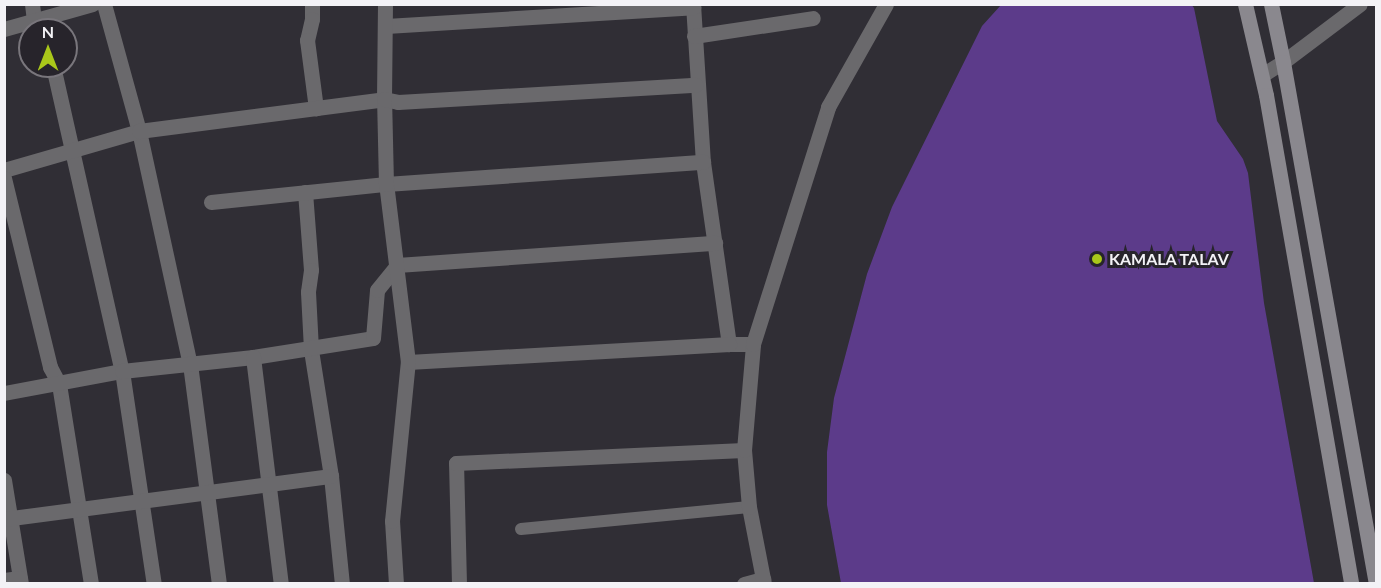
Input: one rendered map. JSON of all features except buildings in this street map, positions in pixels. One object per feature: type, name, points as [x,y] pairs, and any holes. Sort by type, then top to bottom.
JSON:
[{"type":"street","points":[[32,4],[38,18]]},
{"type":"street","points":[[54,18],[93,4]]},
{"type":"street","points":[[104,4],[139,131],[190,364],[205,492],[219,584]]},
{"type":"street","points":[[312,4],[312,19],[307,40],[316,108]]},
{"type":"street","points":[[385,4],[386,184],[408,362],[392,521],[396,584]]},
{"type":"street","points":[[744,584],[763,581],[749,507],[744,450],[753,344],[828,107],[886,4]]},
{"type":"street","points":[[1245,4],[1262,75],[1351,584]]},
{"type":"street","points":[[1271,4],[1376,584]]},
{"type":"street","points":[[1262,75],[1360,4]]},
{"type":"street","points":[[386,26],[693,6],[696,86],[703,162],[729,344]]},
{"type":"street","points":[[694,36],[813,18]]},
{"type":"street","points":[[56,78],[122,371],[154,584]]},
{"type":"street","points":[[4,170],[139,131],[384,99],[398,102],[696,86]]},
{"type":"street","points":[[211,202],[386,184],[703,162]]},
{"type":"street","points":[[4,178],[50,367],[59,384],[91,584]]},
{"type":"street","points":[[305,192],[311,270],[308,292],[311,350],[331,476],[342,584]]},
{"type":"street","points":[[4,393],[122,371],[311,350],[373,338],[377,290],[397,265],[715,243]]},
{"type":"street","points":[[408,362],[753,344]]},
{"type":"street","points":[[253,357],[281,584]]},
{"type":"street","points":[[459,584],[456,463],[744,450]]},
{"type":"street","points":[[7,519],[331,476]]},
{"type":"street","points":[[4,480],[15,580]]},
{"type":"lane","points":[[521,529],[749,507]]},
{"type":"shaded area","points":[[1191,4],[1194,8],[1217,121],[1243,159],[1248,173],[1264,303],[1314,583],[841,583],[827,505],[827,452],[834,398],[867,274],[892,207],[982,26],[1001,5]]},
{"type":"place","name":"KAMALA TALAV","points":[[1097,259]]}]
